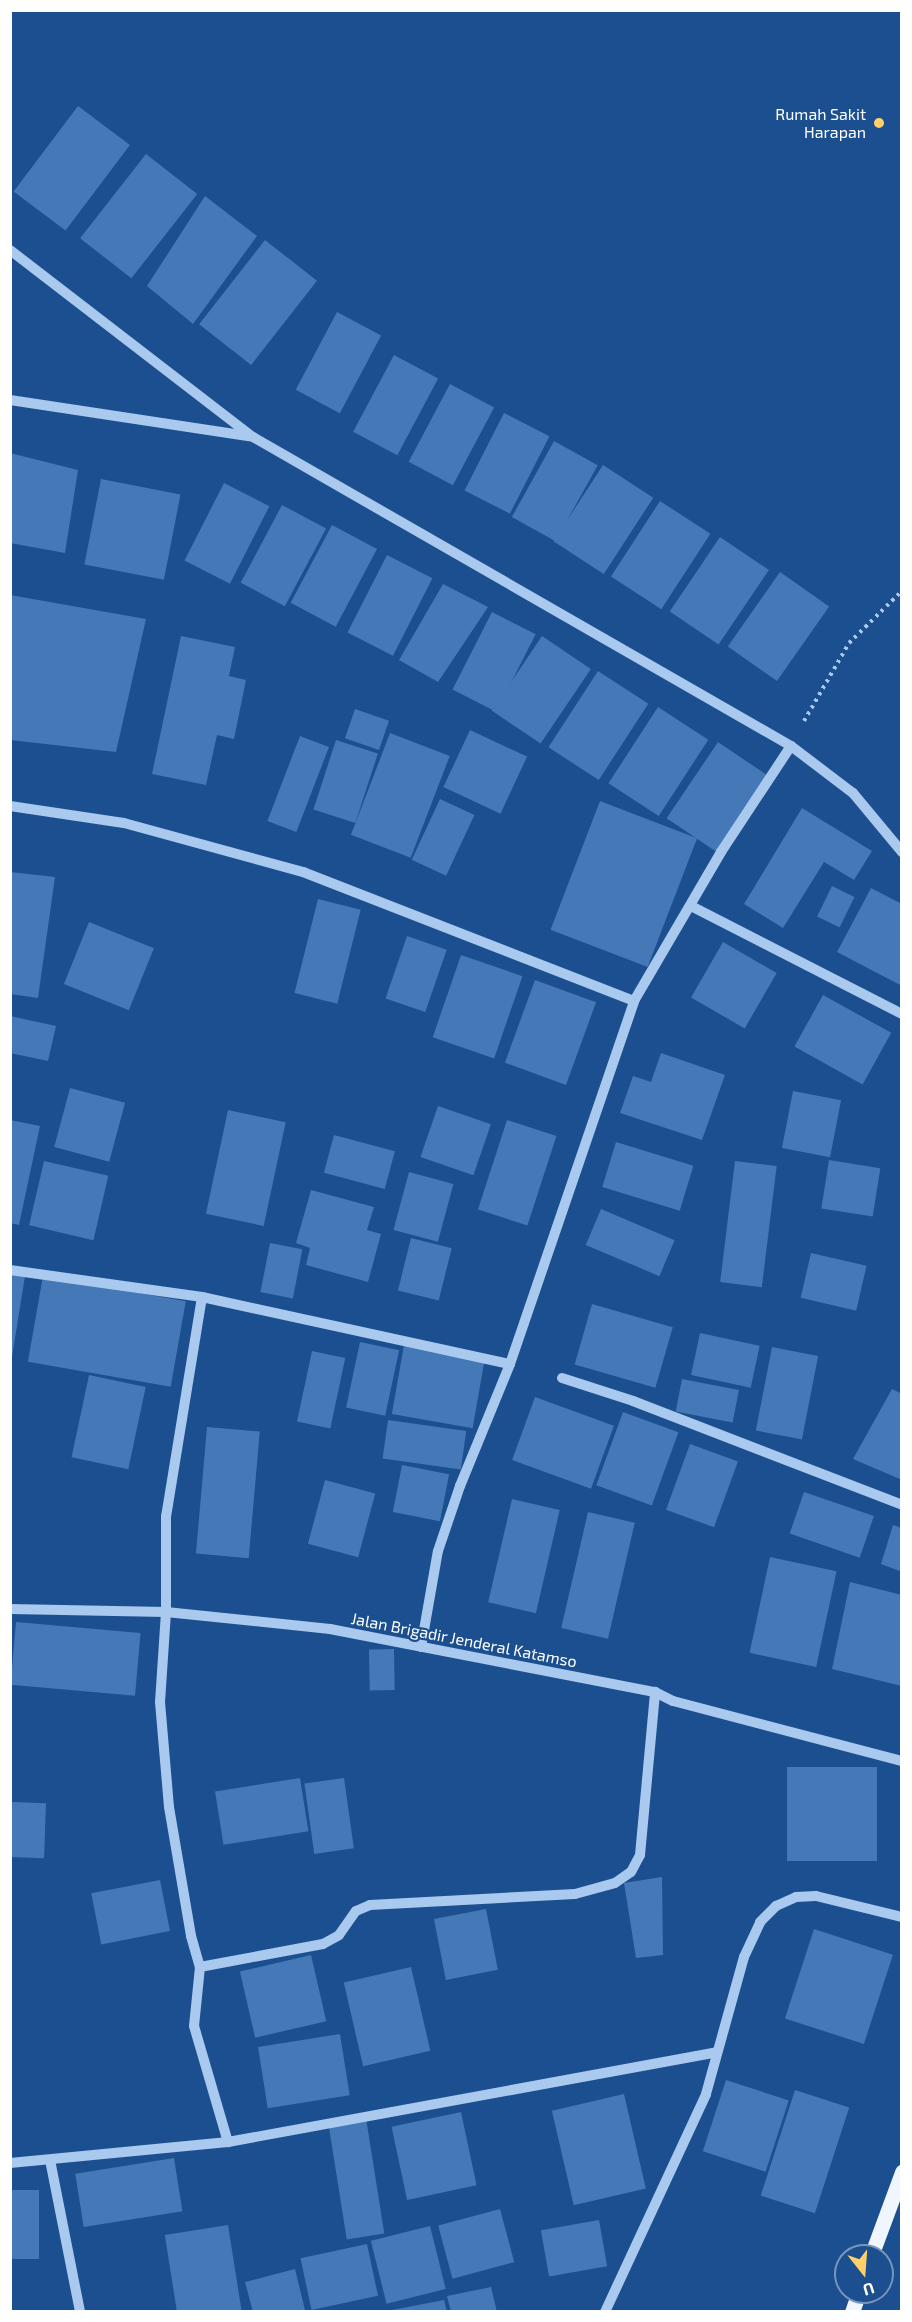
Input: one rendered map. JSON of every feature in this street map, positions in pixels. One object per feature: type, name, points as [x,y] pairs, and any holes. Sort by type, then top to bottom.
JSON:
[{"type":"main road","points":[[876,2244],[902,2172]]},
{"type":"street","points":[[10,250],[253,437],[791,746],[853,793],[902,852]]},
{"type":"street","points":[[10,400],[253,437]]},
{"type":"street","points":[[421,1647],[438,1551],[460,1486],[510,1364],[634,1001],[721,852],[791,746]]},
{"type":"street","points":[[10,806],[124,823],[303,872],[634,1001]]},
{"type":"street","points":[[691,906],[902,1014]]},
{"type":"street","points":[[10,1270],[202,1297],[510,1364]]},
{"type":"street","points":[[202,1297],[166,1516],[166,1612],[160,1702],[169,1807],[191,1936],[200,1967],[194,2026],[228,2142]]},
{"type":"street","points":[[561,1378],[633,1401],[902,1505]]},
{"type":"street","name":"Jalan Brigadir Jenderal Katamso","points":[[10,1610],[166,1612],[330,1629],[655,1692],[673,1701],[902,1761]]},
{"type":"street","points":[[200,1967],[323,1944],[339,1935],[356,1911],[370,1905],[575,1894],[615,1883],[631,1872],[640,1855],[655,1692]]},
{"type":"street","points":[[605,2312],[706,2094],[744,1957],[760,1922],[776,1906],[796,1897],[816,1896],[902,1917]]},
{"type":"street","points":[[10,2163],[228,2142],[717,2052]]},
{"type":"street","points":[[50,2160],[80,2312]]},
{"type":"path","points":[[791,746],[825,679],[849,643],[902,591]]},
{"type":"building","points":[[78,106],[130,145],[66,231],[14,191]]},
{"type":"building","points":[[146,154],[197,194],[131,278],[80,238]]},
{"type":"building","points":[[205,196],[257,236],[193,324],[147,286]]},
{"type":"building","points":[[265,240],[317,281],[251,365],[199,324]]},
{"type":"building","points":[[337,312],[381,335],[340,413],[296,390]]},
{"type":"building","points":[[394,355],[438,378],[397,455],[353,432]]},
{"type":"building","points":[[450,384],[494,407],[453,485],[409,462]]},
{"type":"building","points":[[504,413],[549,436],[510,514],[465,491]]},
{"type":"building","points":[[554,441],[598,465],[556,541],[512,517]]},
{"type":"building","points":[[10,453],[78,470],[65,553],[10,543]]},
{"type":"building","points":[[603,465],[653,498],[604,574],[553,541]]},
{"type":"building","points":[[101,479],[181,494],[164,580],[84,564]]},
{"type":"building","points":[[224,483],[269,506],[230,584],[185,561]]},
{"type":"building","points":[[660,501],[710,534],[661,609],[611,576]]},
{"type":"building","points":[[282,505],[326,528],[285,606],[241,583]]},
{"type":"building","points":[[332,525],[377,549],[336,627],[291,603]]},
{"type":"building","points":[[720,537],[769,570],[719,645],[670,612]]},
{"type":"building","points":[[387,555],[432,578],[393,656],[348,633]]},
{"type":"building","points":[[780,572],[829,606],[777,681],[728,647]]},
{"type":"building","points":[[443,584],[488,607],[438,682],[399,660]]},
{"type":"building","points":[[10,595],[146,619],[116,752],[10,740]]},
{"type":"building","points":[[492,612],[536,634],[496,712],[453,690]]},
{"type":"building","points":[[181,636],[235,647],[229,676],[246,680],[234,739],[217,735],[206,785],[152,774]]},
{"type":"building","points":[[542,636],[591,669],[541,744],[492,711]]},
{"type":"building","points":[[598,671],[648,704],[599,780],[548,747]]},
{"type":"building","points":[[658,707],[708,740],[659,816],[608,783]]},
{"type":"building","points":[[355,709],[389,721],[379,750],[345,738]]},
{"type":"building","points":[[470,730],[527,757],[500,814],[443,787]]},
{"type":"building","points":[[390,733],[450,756],[411,858],[351,835]]},
{"type":"building","points":[[300,736],[329,747],[296,832],[267,821]]},
{"type":"building","points":[[336,740],[378,754],[355,823],[313,809]]},
{"type":"building","points":[[718,742],[768,776],[716,852],[667,818]]},
{"type":"building","points":[[440,799],[474,815],[446,876],[412,860]]},
{"type":"building","points":[[600,801],[697,838],[648,967],[551,930]]},
{"type":"building","points":[[802,808],[872,851],[854,880],[824,862],[783,928],[744,904]]},
{"type":"building","points":[[10,872],[55,877],[38,998],[10,994]]},
{"type":"building","points":[[832,886],[854,897],[840,928],[817,917]]},
{"type":"building","points":[[871,888],[902,904],[902,986],[837,952]]},
{"type":"building","points":[[318,899],[361,910],[337,1004],[295,993]]},
{"type":"building","points":[[89,922],[154,948],[129,1010],[64,984]]},
{"type":"building","points":[[407,936],[447,950],[425,1012],[386,998]]},
{"type":"building","points":[[723,942],[777,973],[745,1028],[691,997]]},
{"type":"building","points":[[461,955],[522,976],[494,1058],[433,1037]]},
{"type":"building","points":[[535,980],[596,1002],[566,1085],[505,1063]]},
{"type":"building","points":[[823,995],[891,1033],[863,1084],[794,1047]]},
{"type":"building","points":[[10,1016],[56,1026],[48,1061],[10,1053]]},
{"type":"building","points":[[661,1053],[725,1075],[702,1140],[620,1113],[633,1076],[651,1082]]},
{"type":"building","points":[[70,1088],[125,1103],[109,1162],[54,1147]]},
{"type":"building","points":[[793,1091],[841,1100],[830,1157],[782,1148]]},
{"type":"building","points":[[438,1106],[491,1124],[473,1175],[420,1157]]},
{"type":"building","points":[[228,1110],[286,1122],[264,1226],[206,1214]]},
{"type":"building","points":[[10,1120],[40,1126],[19,1225],[10,1223]]},
{"type":"building","points":[[507,1120],[556,1136],[527,1225],[478,1209]]},
{"type":"building","points":[[334,1135],[395,1151],[385,1189],[324,1173]]},
{"type":"building","points":[[616,1142],[693,1166],[680,1211],[602,1187]]},
{"type":"building","points":[[829,1160],[880,1168],[873,1217],[821,1208]]},
{"type":"building","points":[[44,1161],[108,1176],[93,1240],[29,1225]]},
{"type":"building","points":[[735,1161],[777,1166],[762,1287],[720,1282]]},
{"type":"building","points":[[409,1172],[453,1184],[438,1242],[393,1230]]},
{"type":"building","points":[[311,1190],[374,1207],[367,1230],[381,1234],[368,1282],[306,1265],[310,1248],[296,1243]]},
{"type":"building","points":[[601,1209],[675,1240],[659,1276],[586,1245]]},
{"type":"building","points":[[411,1238],[452,1248],[439,1301],[398,1290]]},
{"type":"building","points":[[270,1243],[302,1249],[293,1298],[260,1292]]},
{"type":"building","points":[[811,1253],[867,1266],[856,1311],[801,1298]]},
{"type":"building","points":[[10,1274],[25,1276],[12,1357],[10,1357]]},
{"type":"building","points":[[43,1276],[186,1301],[171,1387],[28,1362]]},
{"type":"building","points":[[592,1304],[673,1327],[655,1388],[575,1365]]},
{"type":"building","points":[[700,1333],[760,1346],[751,1388],[691,1375]]},
{"type":"building","points":[[360,1342],[399,1350],[385,1416],[346,1408]]},
{"type":"building","points":[[404,1345],[485,1359],[473,1428],[392,1414]]},
{"type":"building","points":[[772,1347],[818,1356],[802,1439],[756,1430]]},
{"type":"building","points":[[312,1351],[345,1358],[330,1428],[297,1421]]},
{"type":"building","points":[[89,1375],[146,1387],[128,1469],[72,1457]]},
{"type":"building","points":[[682,1379],[739,1390],[733,1422],[676,1411]]},
{"type":"building","points":[[892,1389],[902,1394],[902,1480],[853,1459]]},
{"type":"building","points":[[535,1397],[614,1426],[591,1489],[512,1460]]},
{"type":"building","points":[[623,1412],[678,1432],[652,1505],[596,1485]]},
{"type":"building","points":[[388,1420],[466,1431],[461,1470],[383,1459]]},
{"type":"building","points":[[207,1427],[260,1432],[249,1558],[196,1554]]},
{"type":"building","points":[[690,1444],[738,1461],[714,1527],[666,1510]]},
{"type":"building","points":[[402,1465],[449,1474],[440,1521],[393,1512]]},
{"type":"building","points":[[325,1480],[375,1493],[358,1557],[308,1544]]},
{"type":"building","points":[[804,1492],[874,1516],[860,1558],[790,1534]]},
{"type":"building","points":[[512,1499],[560,1510],[536,1613],[488,1602]]},
{"type":"building","points":[[588,1512],[635,1523],[608,1639],[561,1628]]},
{"type":"building","points":[[893,1525],[902,1528],[902,1572],[881,1564]]},
{"type":"building","points":[[770,1557],[837,1571],[816,1667],[750,1653]]},
{"type":"building","points":[[850,1582],[902,1595],[902,1686],[832,1669]]},
{"type":"building","points":[[16,1622],[141,1633],[135,1696],[11,1685]]},
{"type":"building","points":[[369,1649],[394,1649],[395,1690],[370,1690]]},
{"type":"building","points":[[787,1767],[877,1767],[877,1861],[787,1861]]},
{"type":"building","points":[[300,1778],[308,1831],[224,1845],[215,1791]]},
{"type":"building","points":[[344,1778],[354,1848],[314,1854],[304,1784]]},
{"type":"building","points":[[12,1802],[46,1803],[44,1858],[10,1857]]},
{"type":"building","points":[[662,1877],[663,1955],[636,1958],[624,1883]]},
{"type":"building","points":[[160,1880],[170,1931],[101,1944],[91,1893]]},
{"type":"building","points":[[486,1909],[498,1970],[446,1980],[434,1919]]},
{"type":"building","points":[[814,1929],[893,1955],[864,2044],[785,2018]]},
{"type":"building","points":[[311,1955],[326,2021],[255,2038],[240,1971]]},
{"type":"building","points":[[411,1967],[430,2051],[363,2066],[344,1983]]},
{"type":"building","points":[[340,2034],[350,2095],[268,2108],[258,2047]]},
{"type":"building","points":[[726,2080],[789,2100],[766,2172],[703,2151]]},
{"type":"building","points":[[795,2090],[849,2108],[815,2213],[761,2196]]},
{"type":"building","points":[[624,2094],[646,2189],[574,2205],[552,2111]]},
{"type":"building","points":[[461,2112],[477,2185],[407,2200],[392,2127]]},
{"type":"building","points":[[366,2118],[384,2234],[347,2240],[328,2124]]},
{"type":"building","points":[[174,2158],[182,2211],[84,2227],[75,2174]]},
{"type":"building","points":[[10,2190],[39,2190],[39,2259],[10,2259]]},
{"type":"building","points":[[500,2209],[514,2262],[452,2279],[438,2226]]},
{"type":"building","points":[[599,2220],[607,2266],[549,2277],[541,2230]]},
{"type":"building","points":[[228,2225],[242,2312],[177,2312],[165,2235]]},
{"type":"building","points":[[430,2226],[446,2289],[387,2304],[371,2241]]},
{"type":"building","points":[[367,2244],[378,2296],[312,2310],[300,2258]]},
{"type":"building","points":[[295,2269],[305,2310],[253,2312],[245,2282]]},
{"type":"building","points":[[491,2287],[497,2312],[451,2312],[447,2296]]},
{"type":"building","points":[[444,2300],[447,2312],[392,2312],[392,2310]]},
{"type":"place","name":"Rumah Sakit Harapan","points":[[879,123]]}]
